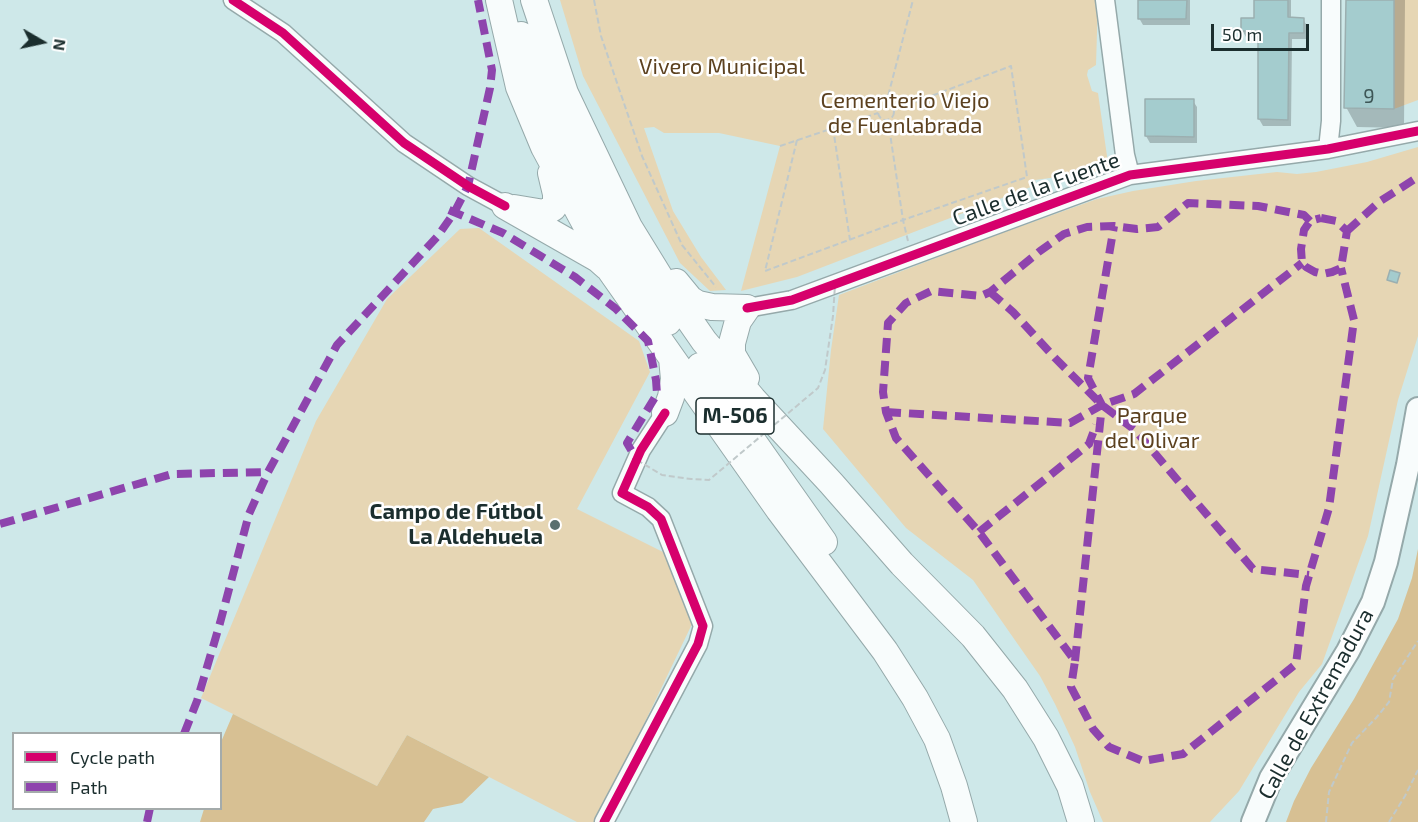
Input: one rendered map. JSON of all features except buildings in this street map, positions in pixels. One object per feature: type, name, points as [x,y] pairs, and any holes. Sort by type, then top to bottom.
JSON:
[{"type":"highway","points":[[499,0],[519,87],[544,147],[610,270],[779,510],[885,651],[915,698],[937,739],[964,822]]},
{"type":"highway","name":"M-506","points":[[512,0],[518,26],[549,112],[613,238],[649,294],[901,648],[930,697],[957,759],[976,822]]},
{"type":"highway","name":"M-506","points":[[534,0],[565,93],[629,227],[661,279],[704,341],[753,399],[902,564],[973,636],[1015,689],[1046,738],[1070,822]]},
{"type":"highway","points":[[505,206],[544,213],[554,208],[556,194],[544,147]]},
{"type":"highway","points":[[505,206],[598,259],[610,270]]},
{"type":"highway","points":[[629,227],[660,258],[690,299],[698,304],[712,307],[747,308]]},
{"type":"highway","points":[[747,308],[738,321],[732,343],[732,354],[771,417]]},
{"type":"highway","points":[[665,412],[671,397],[674,379],[672,357]]},
{"type":"highway","points":[[665,412],[681,404],[692,404],[709,411]]},
{"type":"highway","points":[[1046,738],[1070,786],[1081,822]]},
{"type":"main road","name":"Calle de Extremadura","points":[[1253,822],[1271,778],[1348,651],[1373,602],[1386,562],[1418,409]]},
{"type":"main road","name":"Calle de Extremadura","points":[[1270,822],[1285,785],[1361,659],[1387,608],[1402,566],[1418,489]]},
{"type":"street","points":[[233,0],[283,33],[404,143],[468,186],[505,206]]},
{"type":"street","points":[[1105,0],[1125,155],[1130,175]]},
{"type":"street","points":[[1328,149],[1331,121],[1331,0]]},
{"type":"street","name":"Calle de la Fuente","points":[[747,308],[792,300],[1130,175],[1328,149],[1418,131]]},
{"type":"street","points":[[604,822],[699,644],[703,626],[661,519],[648,507],[622,493],[641,450],[665,412]]},
{"type":"path","points":[[594,0],[601,36],[647,166],[682,245],[714,286],[723,291]]},
{"type":"path","points":[[886,104],[913,0]]},
{"type":"path","points":[[797,140],[765,271],[1027,177],[1011,66],[894,110]]},
{"type":"path","points":[[878,113],[881,105],[890,105],[894,110],[893,116],[888,120]]},
{"type":"path","points":[[878,113],[883,119],[888,120]]},
{"type":"path","points":[[780,146],[878,113]]},
{"type":"path","points":[[888,120],[903,220],[911,255]]},
{"type":"path","points":[[833,128],[850,240]]},
{"type":"path","points":[[637,460],[662,475],[709,480],[818,388],[825,370],[835,285]]},
{"type":"path","points":[[1326,822],[1329,792],[1352,743],[1389,702],[1393,679],[1418,641]]},
{"type":"path","points":[[1389,822],[1418,770]]},
{"type":"green space","name":"Cementerio Viejo de Fuenlabrada","points":[[560,0],[1098,0],[1096,65],[1088,70],[1087,75],[1092,91],[1098,93],[1109,170],[1035,180],[1036,185],[797,277],[741,291],[780,146],[719,133],[664,133],[654,127],[644,128],[673,211],[701,257],[726,290],[710,291],[680,263],[583,76]]},
{"type":"green space","points":[[1394,0],[1418,0],[1418,100],[1394,109]]},
{"type":"green space","name":"Parque del Olivar","points":[[1418,147],[1418,336],[1398,400],[1368,536],[1322,664],[1299,692],[1239,791],[1210,822],[1103,822],[1075,747],[1040,676],[973,580],[906,528],[823,429],[839,295],[1097,199],[1196,181],[1277,172],[1297,174],[1316,172],[1367,162]]},
{"type":"green space","points":[[479,228],[639,341],[650,372],[577,509],[663,552],[693,622],[597,822],[577,822],[407,735],[377,786],[201,698],[316,421],[387,299],[460,229]]},
{"type":"shaded area","points":[[1418,549],[1418,822],[1286,822],[1311,768],[1354,699],[1398,619],[1412,578]]},
{"type":"shaded area","points":[[233,714],[377,786],[407,735],[489,777],[462,803],[433,809],[424,822],[200,822],[204,810],[222,810],[222,740]]},
{"type":"marked path","points":[[185,732],[197,701],[220,623],[249,514],[268,472],[337,345],[437,237],[454,213],[468,186],[492,70],[478,0]]},
{"type":"marked path","points":[[1347,231],[1379,202],[1418,177]]},
{"type":"marked path","points":[[1310,221],[1304,215],[1258,206],[1188,203],[1158,227],[1137,229],[1114,226],[1087,227],[1064,234],[990,292],[981,296],[931,291],[906,303],[888,323],[883,392],[886,412],[896,438],[979,532],[1075,661],[1071,687],[1093,729],[1109,747],[1143,761],[1183,754],[1296,664],[1306,586],[1329,508],[1354,320],[1341,268]]},
{"type":"marked path","points":[[449,210],[503,233],[575,277],[615,308],[648,341],[657,394],[627,443],[637,460]]},
{"type":"marked path","points":[[1321,218],[1336,221],[1347,231],[1341,268],[1323,274],[1315,272],[1302,263],[1301,249],[1304,230],[1310,221],[1321,218]]},
{"type":"marked path","points":[[1075,661],[1102,405],[1088,378],[1114,226]]},
{"type":"marked path","points":[[886,412],[1070,423],[1102,405],[1134,394],[1302,263]]},
{"type":"marked path","points":[[990,292],[1013,312],[1102,405],[1135,430],[1253,569],[1309,575]]},
{"type":"marked path","points":[[979,532],[1089,444],[1096,425]]},
{"type":"marked path","points":[[0,524],[172,474],[268,472]]},
{"type":"marked path","points":[[147,822],[150,810]]},
{"type":"cycle path","points":[[233,0],[283,33],[404,143],[468,186],[505,206]]},
{"type":"cycle path","points":[[747,308],[792,300],[1130,175],[1328,149],[1418,131]]},
{"type":"cycle path","points":[[604,822],[698,644],[703,626],[661,519],[648,507],[622,493],[641,450],[665,413]]},
{"type":"place","name":"Campo de Fútbol La Aldehuela","points":[[555,525]]},
{"type":"park label","name":"Vivero Municipal","points":[[722,67]]}]
